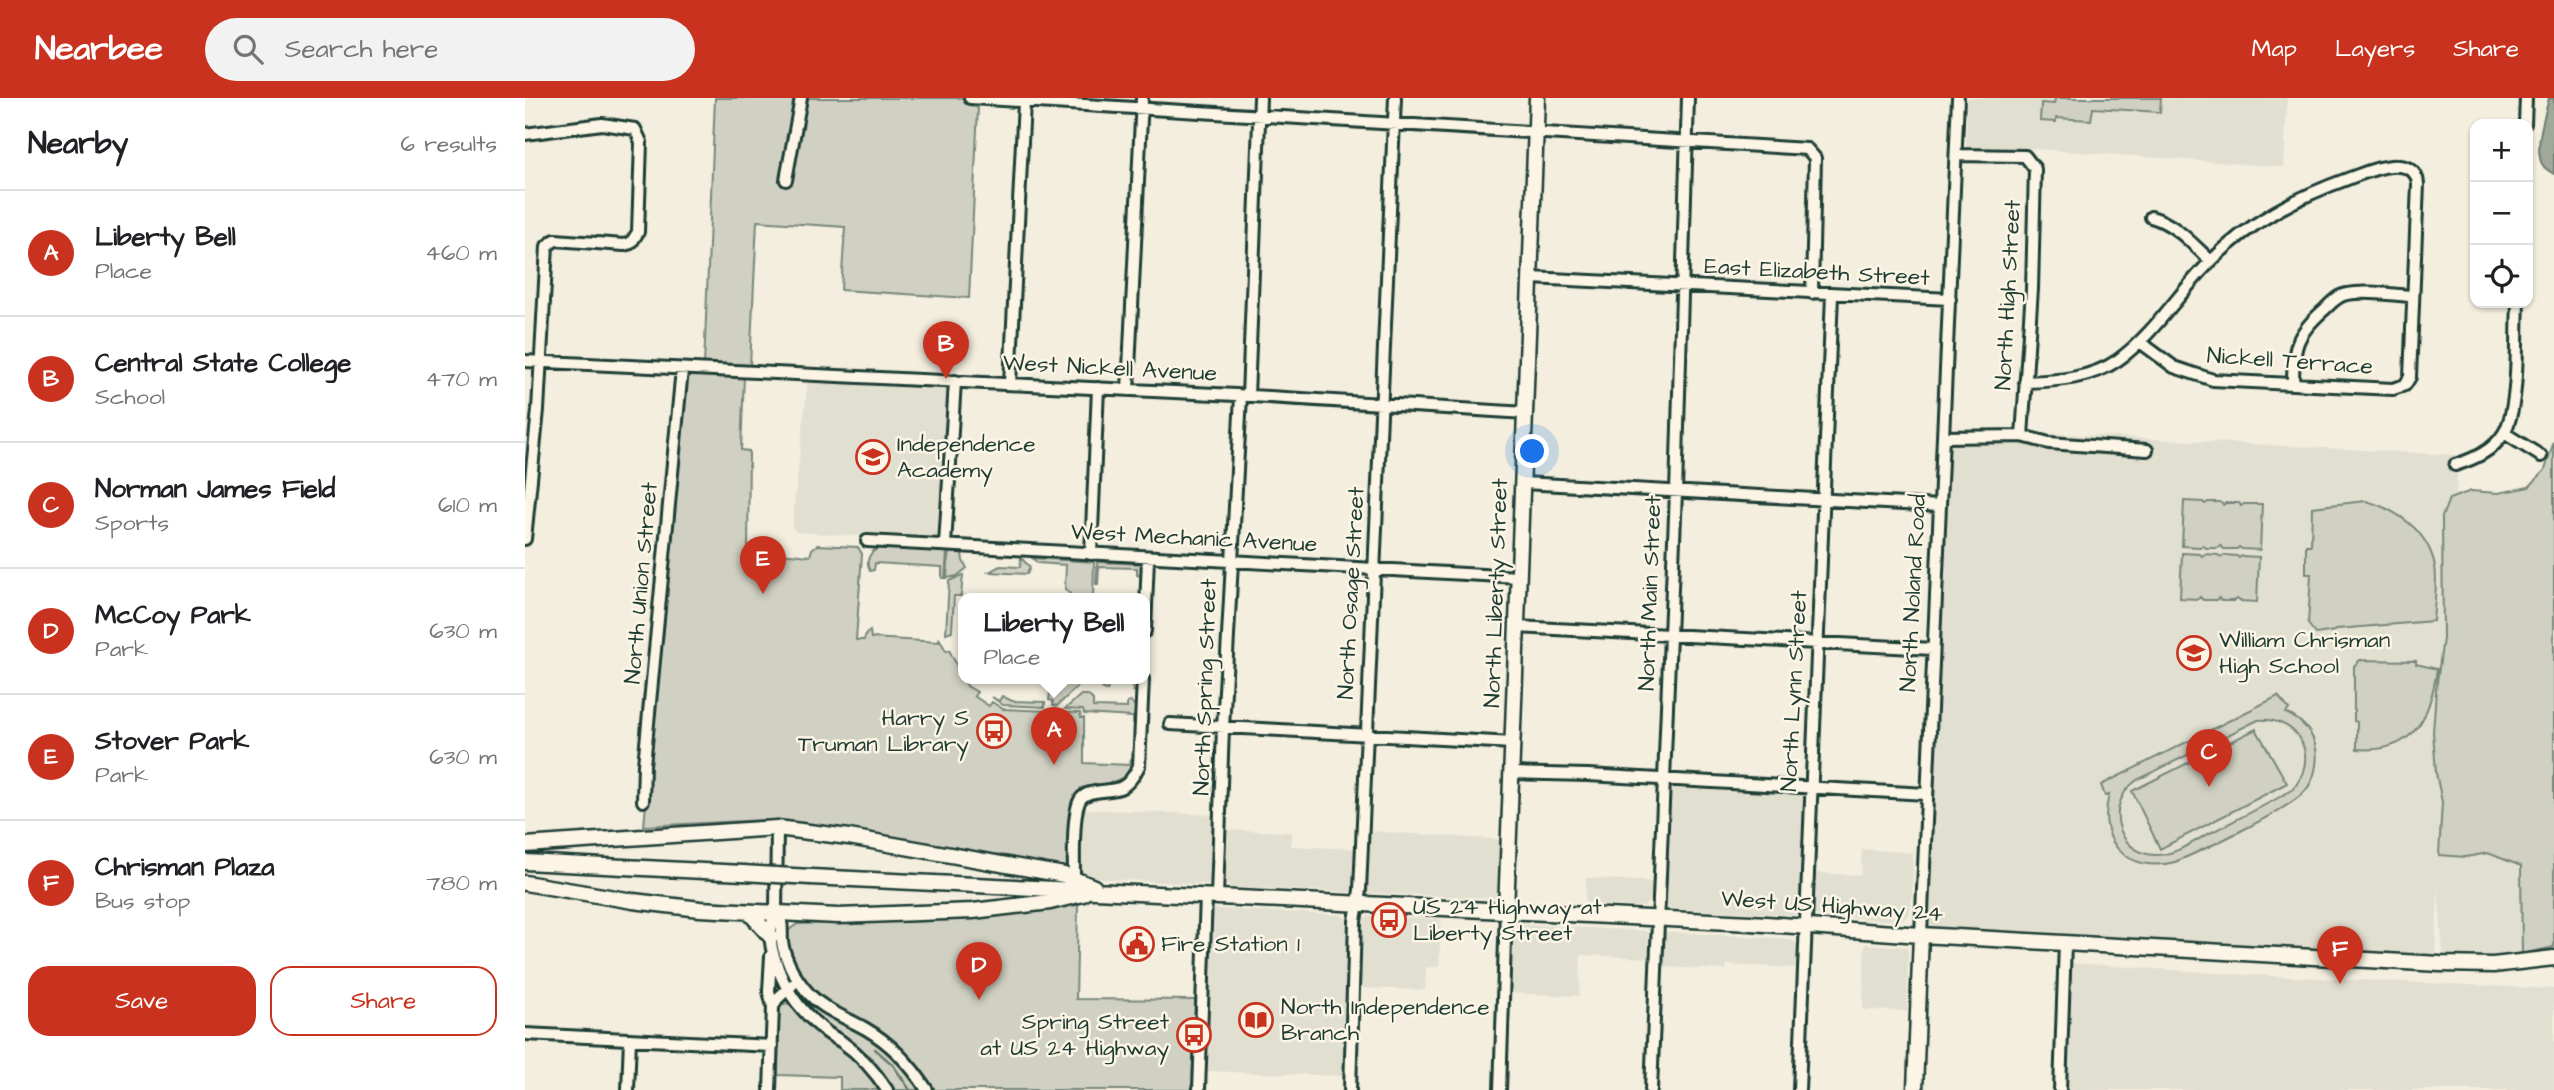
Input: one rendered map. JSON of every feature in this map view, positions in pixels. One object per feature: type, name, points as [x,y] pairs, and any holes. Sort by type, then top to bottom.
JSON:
[{"type":"main road","name":"North Liberty Street","points":[[1506,911],[1537,98]]},
{"type":"main road","points":[[525,845],[778,828],[874,842],[1074,878],[1100,891]]},
{"type":"main road","name":"West US Highway 24","points":[[525,862],[1657,918],[2302,957],[2479,965],[2554,958]]},
{"type":"main road","points":[[525,883],[633,901],[749,912],[859,916],[973,911],[1050,902],[1100,891]]},
{"type":"main road","points":[[749,912],[771,943]]},
{"type":"main road","name":"North Noland Road","points":[[1915,1090],[1921,935]]},
{"type":"street","points":[[786,180],[801,98]]},
{"type":"street","points":[[970,98],[1024,102],[1141,103],[1536,134],[1807,149],[1815,158],[1812,293]]},
{"type":"street","name":"North Spring Street","points":[[1199,1090],[1231,562],[1244,396],[1260,98]]},
{"type":"street","name":"North Osage Street","points":[[1350,1090],[1355,921],[1358,904],[1395,98]]},
{"type":"street","name":"North Main Street","points":[[1651,1090],[1676,492],[1688,98]]},
{"type":"street","name":"North Noland Road","points":[[1921,935],[1958,98]]},
{"type":"street","points":[[2525,119],[2526,98]]},
{"type":"street","points":[[1010,384],[1024,102]]},
{"type":"street","points":[[1128,390],[1141,103]]},
{"type":"street","points":[[525,134],[602,124],[635,130],[642,142],[636,238],[624,244],[555,240],[549,243],[525,539]]},
{"type":"street","name":"North High Street","points":[[1956,155],[2025,156],[2035,169],[2032,289],[2022,436]]},
{"type":"street","points":[[2025,382],[2056,381],[2092,373],[2116,362],[2140,342],[2211,261],[2265,216],[2320,188],[2378,168],[2404,167],[2413,171],[2418,177],[2418,184],[2412,296],[2354,293],[2338,298],[2320,313],[2297,339],[2294,349],[2293,384]]},
{"type":"street","points":[[2151,217],[2177,229],[2211,261]]},
{"type":"street","name":"East Elizabeth Street","points":[[1531,278],[1682,288],[1950,299]]},
{"type":"street","name":"North Lynn Street","points":[[1799,1090],[1832,295]]},
{"type":"street","name":"Nickell Terrace","points":[[2140,342],[2174,367],[2213,380],[2407,388],[2410,377],[2412,296]]},
{"type":"street","points":[[2455,465],[2485,452],[2504,433],[2512,413],[2515,386],[2518,308]]},
{"type":"street","name":"West Nickell Avenue","points":[[525,361],[1098,388],[1526,413]]},
{"type":"street","name":"North Union Street","points":[[643,800],[644,765],[682,369]]},
{"type":"street","points":[[945,545],[955,381]]},
{"type":"street","points":[[1091,554],[1098,388]]},
{"type":"street","points":[[2504,433],[2541,456]]},
{"type":"street","points":[[1943,437],[2022,436],[2049,443],[2147,450]]},
{"type":"street","points":[[1523,482],[1940,506]]},
{"type":"street","name":"West Mechanic Avenue","points":[[867,541],[1519,577]]},
{"type":"street","points":[[1147,593],[1149,558]]},
{"type":"street","points":[[1517,627],[1933,649]]},
{"type":"street","points":[[1074,878],[1074,838],[1079,802],[1085,794],[1122,787],[1133,779],[1139,766],[1143,684]]},
{"type":"street","points":[[1170,724],[1513,743]]},
{"type":"street","points":[[1511,773],[1927,794]]},
{"type":"street","points":[[770,1090],[773,1007],[769,991],[770,923],[776,911],[778,828]]},
{"type":"street","points":[[776,911],[783,922],[782,942],[788,962],[812,997],[831,1012],[864,1028],[898,1052],[927,1090]]},
{"type":"street","name":"North Liberty Street","points":[[1500,1090],[1506,911]]},
{"type":"street","points":[[771,943],[778,970],[796,1001],[825,1031],[855,1052],[887,1090]]},
{"type":"street","points":[[2060,1090],[2065,943]]},
{"type":"street","points":[[773,1007],[787,988],[799,980]]},
{"type":"street","points":[[525,1034],[772,1046]]},
{"type":"street","points":[[628,1090],[630,1039]]},
{"type":"shaded area","points":[[715,98],[963,98],[965,103],[978,108],[969,298],[841,290],[845,227],[757,221],[750,366],[704,366]]},
{"type":"shaded area","points":[[1967,98],[2287,98],[2284,167],[2023,148],[1966,151]]},
{"type":"shaded area","points":[[2055,98],[2161,98],[2160,112],[2093,108],[2091,120],[2056,118],[2056,122],[2040,121],[2041,103],[2054,104]]},
{"type":"shaded area","points":[[2549,98],[2554,98],[2554,174],[2544,167],[2539,152]]},
{"type":"shaded area","points":[[692,374],[744,376],[741,450],[749,451],[748,550],[810,556],[817,545],[858,547],[862,554],[856,640],[864,640],[870,631],[871,638],[939,642],[939,638],[958,668],[958,684],[966,684],[977,692],[974,696],[989,706],[992,702],[1003,709],[1049,711],[1050,716],[1053,712],[1080,713],[1081,718],[1084,718],[1084,763],[1130,765],[1131,759],[1134,758],[1132,767],[1122,778],[1081,788],[1076,801],[1069,870],[1029,864],[1012,857],[849,830],[763,820],[644,826],[687,379]]},
{"type":"shaded area","name":"Independence Academy","points":[[808,379],[946,385],[949,388],[942,537],[939,541],[797,532],[792,527]]},
{"type":"shaded area","name":"William Chrisman High School","points":[[1948,428],[2456,455],[2439,855],[2466,857],[2488,853],[2521,866],[2522,954],[2443,956],[2438,889],[2435,958],[1930,928]]},
{"type":"shaded area","points":[[2554,441],[2554,947],[2522,954],[2521,866],[2488,853],[2466,857],[2439,855],[2442,802],[2436,773],[2433,732],[2443,638],[2442,517],[2449,499],[2471,491],[2498,493],[2529,487],[2545,470]]},
{"type":"shaded area","points":[[2184,501],[2205,504],[2220,502],[2223,505],[2239,503],[2241,506],[2262,504],[2260,550],[2182,546]]},
{"type":"shaded area","points":[[2366,501],[2400,516],[2419,532],[2426,542],[2436,573],[2433,621],[2337,629],[2316,634],[2308,624],[2311,574],[2306,574],[2306,545],[2311,545],[2312,507]]},
{"type":"shaded area","points":[[879,548],[947,552],[945,578],[942,578],[942,567],[875,563],[874,570],[870,571],[869,558]]},
{"type":"shaded area","points":[[949,552],[962,553],[967,568],[957,576],[947,578]]},
{"type":"shaded area","points":[[2182,553],[2259,557],[2257,602],[2180,598]]},
{"type":"shaded area","points":[[1021,558],[1030,567],[1027,574],[989,572],[1000,566],[1020,567]]},
{"type":"shaded area","points":[[1032,558],[1094,562],[1093,593],[1069,593],[1065,589],[1066,565],[1038,563]]},
{"type":"shaded area","points":[[1097,562],[1144,564],[1142,576],[1137,575],[1137,568],[1099,567],[1096,584]]},
{"type":"shaded area","points":[[963,575],[961,593],[954,596],[952,631],[946,633],[949,581]]},
{"type":"shaded area","points":[[2360,660],[2416,661],[2416,664],[2437,669],[2424,717],[2406,739],[2377,749],[2357,749],[2354,666]]},
{"type":"shaded area","points":[[1051,684],[1077,684],[1057,706],[1049,700]]},
{"type":"shaded area","points":[[1101,684],[1109,684],[1107,691]]},
{"type":"shaded area","points":[[1109,684],[1138,684],[1137,692],[1133,691],[1132,685]]},
{"type":"shaded area","points":[[1081,695],[1088,695],[1093,700],[1093,707],[1127,708],[1127,703],[1131,702],[1137,708],[1136,724],[1133,723],[1133,717],[1084,714],[1083,710],[1065,709]]},
{"type":"shaded area","points":[[1002,696],[1012,701],[1045,702],[1045,707],[1003,705],[992,697],[999,701]]},
{"type":"shaded area","points":[[2278,696],[2289,709],[2286,713],[2297,719],[2309,732],[2316,749],[2314,776],[2306,790],[2297,798],[2245,829],[2175,862],[2143,863],[2119,851],[2107,827],[2109,795],[2105,796],[2101,785]],"holes":[[[2258,720],[2285,725],[2302,742],[2305,766],[2292,790],[2172,853],[2150,854],[2137,850],[2127,841],[2120,830],[2119,804],[2126,791],[2137,780]]]},
{"type":"shaded area","points":[[2256,729],[2287,783],[2160,849],[2132,791]]},
{"type":"shaded area","points":[[1668,784],[1804,793],[1798,912],[1794,915],[1670,908],[1665,905]]},
{"type":"shaded area","points":[[1083,809],[1214,815],[1211,881],[1201,884],[1107,879],[1080,874]]},
{"type":"shaded area","points":[[1226,830],[1291,832],[1291,846],[1356,849],[1354,891],[1230,887],[1224,879]]},
{"type":"shaded area","points":[[1369,831],[1504,840],[1501,895],[1497,898],[1369,893]]},
{"type":"shaded area","points":[[1862,849],[1913,853],[1910,912],[1900,921],[1813,915],[1812,873],[1861,875]]},
{"type":"shaded area","points":[[1586,878],[1653,882],[1651,899],[1644,907],[1585,904]]},
{"type":"shaded area","points":[[1078,905],[1076,999],[1195,1000],[1192,1090],[933,1090],[901,1049],[816,992],[795,966],[789,948],[789,930],[797,924],[925,921]]},
{"type":"shaded area","points":[[1215,909],[1345,917],[1348,930],[1344,1076],[1207,1071],[1212,913]]},
{"type":"shaded area","points":[[1368,916],[1441,919],[1439,967],[1426,967],[1425,990],[1358,988],[1361,920]]},
{"type":"shaded area","points":[[1513,924],[1645,931],[1648,933],[1648,958],[1581,955],[1579,996],[1508,993],[1510,927]]},
{"type":"shaded area","points":[[1668,932],[1791,939],[1798,945],[1797,968],[1727,965],[1726,970],[1662,967],[1663,939]]},
{"type":"shaded area","points":[[1865,944],[1906,947],[1907,1011],[1863,1010]]},
{"type":"shaded area","points":[[2070,963],[2228,974],[2554,989],[2554,1090],[2065,1090]]},
{"type":"shaded area","points":[[799,989],[827,1015],[862,1032],[894,1056],[922,1090],[892,1090],[851,1043],[807,1006],[797,993]]},
{"type":"shaded area","points":[[790,1003],[847,1049],[884,1090],[840,1090],[840,1077],[778,1075],[779,1009],[783,1004]]},
{"type":"waterway","points":[[875,1049],[893,1065],[910,1090]]},
{"type":"place","name":"Central State College","points":[[946,379]]},
{"type":"place","name":"Independence Academy","points":[[873,457]]},
{"type":"place","name":"Stover Park","points":[[763,594]]},
{"type":"place","name":"William Chrisman High School","points":[[2194,653]]},
{"type":"place","name":"Harry S Truman Library","points":[[994,731]]},
{"type":"place","name":"Liberty Bell","points":[[1054,765]]},
{"type":"place","name":"Norman James Field","points":[[2209,787]]},
{"type":"place","name":"US 24 Highway at Liberty Street","points":[[1389,920]]},
{"type":"place","name":"Fire Station 1","points":[[1137,944]]},
{"type":"place","name":"Chrisman Plaza","points":[[2340,984]]},
{"type":"place","name":"McCoy Park","points":[[979,1000]]},
{"type":"place","name":"North Independence Branch","points":[[1256,1020]]},
{"type":"place","name":"Spring Street at US 24 Highway","points":[[1194,1035]]}]
